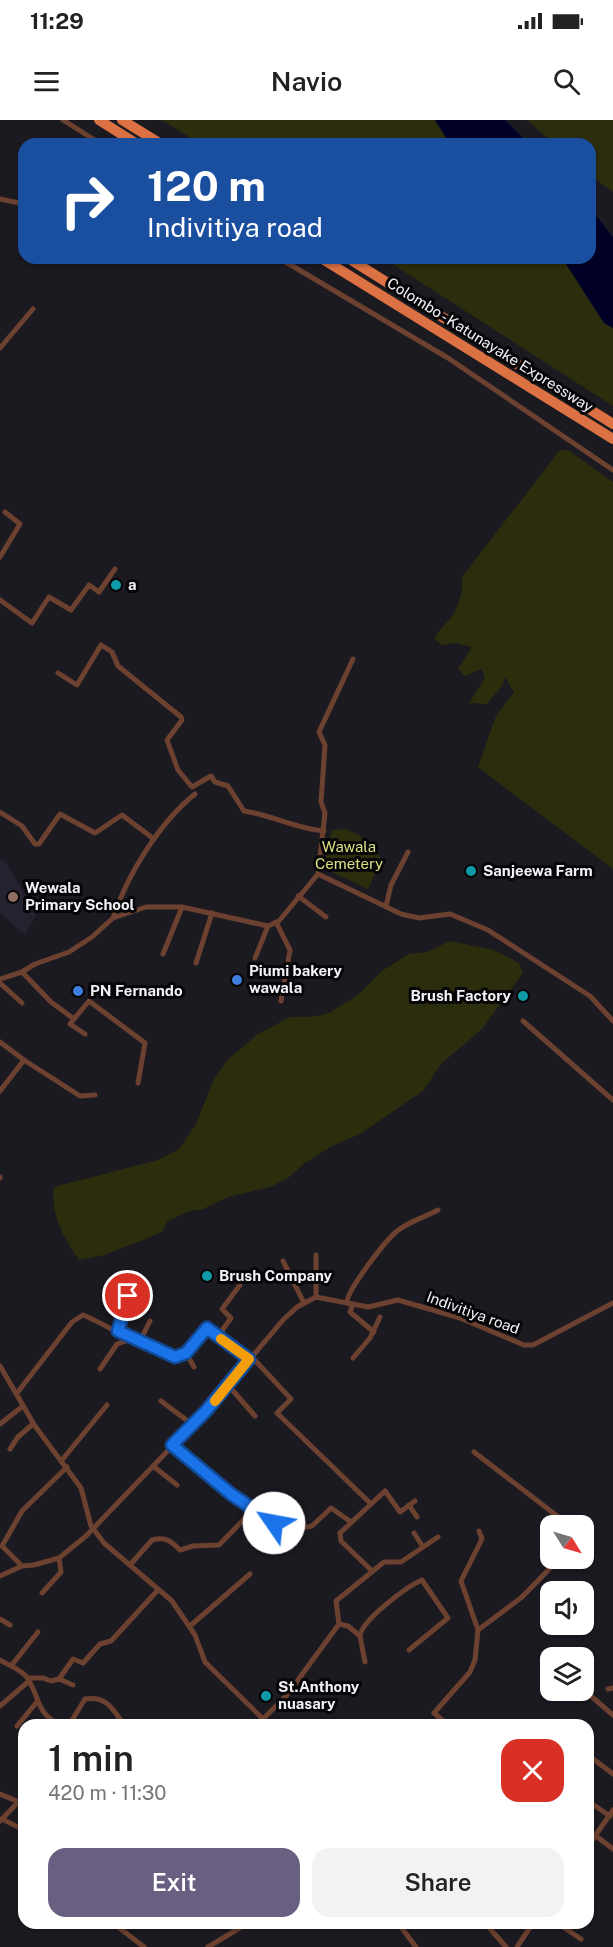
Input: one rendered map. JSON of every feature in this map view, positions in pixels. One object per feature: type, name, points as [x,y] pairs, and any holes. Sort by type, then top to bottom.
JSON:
[{"type":"highway","points":[[99,120],[128,138]]},
{"type":"highway","points":[[122,120],[151,138]]},
{"type":"highway","name":"Colombo - Katunayake Expressway","points":[[331,264],[613,439]]},
{"type":"highway","name":"Colombo - Katunayake Expressway","points":[[358,264],[613,424]]},
{"type":"street","points":[[63,120],[92,138]]},
{"type":"street","points":[[0,199],[18,203]]},
{"type":"street","points":[[289,264],[448,358],[613,470]]},
{"type":"street","points":[[0,348],[33,309]]},
{"type":"street","points":[[0,557],[20,524],[5,512]]},
{"type":"street","points":[[0,600],[32,623],[49,597],[71,610],[89,585],[99,591],[116,569]]},
{"type":"street","points":[[58,673],[76,685],[101,645],[116,656],[118,666],[181,717],[182,720],[167,740],[178,770],[192,787],[211,776],[215,782],[228,786],[244,811],[278,819],[307,830],[324,831]]},
{"type":"street","points":[[22,1003],[0,981],[35,964],[69,952],[92,937],[113,918],[146,907],[182,908],[268,926],[276,922],[318,874],[325,813],[321,801],[325,746],[319,732],[352,660]]},
{"type":"street","points":[[113,918],[120,897],[154,839],[176,809],[195,794]]},
{"type":"street","points":[[0,812],[22,826],[35,844],[39,844],[60,814],[95,833],[122,815],[154,839]]},
{"type":"street","points":[[386,906],[391,885],[408,852]]},
{"type":"street","points":[[318,874],[401,914],[420,918],[450,914],[488,930],[590,996],[613,1021]]},
{"type":"street","points":[[298,896],[326,917]]},
{"type":"street","points":[[163,954],[182,908]]},
{"type":"street","points":[[196,963],[212,913]]},
{"type":"street","points":[[276,922],[290,950],[281,1000]]},
{"type":"street","points":[[255,958],[268,926]]},
{"type":"street","points":[[22,972],[51,1002],[74,1019]]},
{"type":"street","points":[[85,1034],[70,1024],[89,1001],[145,1043],[138,1083]]},
{"type":"street","points":[[523,1021],[613,1100]]},
{"type":"street","points":[[0,1042],[80,1096],[95,1095]]},
{"type":"street","points":[[0,1091],[24,1060]]},
{"type":"street","points":[[374,1332],[350,1312],[350,1303],[347,1298],[398,1230],[438,1210]]},
{"type":"street","points":[[0,1576],[22,1566],[59,1558],[94,1529],[193,1425],[283,1320],[304,1303],[316,1297],[316,1255]]},
{"type":"street","points":[[284,1261],[304,1303]]},
{"type":"street","points":[[218,1336],[231,1318],[222,1309],[240,1285]]},
{"type":"street","points":[[118,1331],[128,1296]]},
{"type":"street","name":"Indivitiya road","points":[[316,1297],[368,1306],[389,1300],[408,1302],[471,1322],[524,1345],[533,1345],[613,1304]]},
{"type":"street","points":[[17,1393],[72,1322],[83,1315],[175,1357],[186,1353],[207,1328],[250,1358],[291,1399],[277,1413],[371,1504]]},
{"type":"street","points":[[353,1359],[374,1332],[381,1317]]},
{"type":"street","points":[[139,1342],[150,1321]]},
{"type":"street","points":[[100,1369],[117,1344],[132,1339]]},
{"type":"street","points":[[186,1353],[194,1367]]},
{"type":"street","points":[[0,1366],[33,1424],[81,1488],[94,1529],[104,1543],[172,1601],[190,1626],[205,1662],[262,1719]]},
{"type":"street","points":[[228,1385],[255,1416]]},
{"type":"street","points":[[161,1401],[193,1425]]},
{"type":"street","points":[[62,1460],[107,1405]]},
{"type":"street","points":[[0,1424],[24,1406]]},
{"type":"street","points":[[10,1449],[18,1437],[33,1424]]},
{"type":"street","points":[[172,1445],[274,1523]]},
{"type":"street","points":[[474,1452],[556,1515]]},
{"type":"street","points":[[153,1466],[177,1485]]},
{"type":"street","points":[[22,1566],[14,1556],[5,1552],[2,1546],[22,1511],[67,1467]]},
{"type":"street","points":[[371,1570],[338,1537],[385,1491],[400,1512],[415,1501]]},
{"type":"street","points":[[409,1505],[417,1517]]},
{"type":"street","points":[[292,1530],[312,1526],[331,1508],[351,1522]]},
{"type":"street","points":[[130,1565],[156,1538],[166,1538],[180,1550],[193,1546],[219,1545],[253,1509]]},
{"type":"street","points":[[441,1719],[434,1713],[470,1672],[475,1660],[478,1630],[469,1597],[461,1581],[482,1539],[479,1531]]},
{"type":"street","points":[[414,1533],[423,1547]]},
{"type":"street","points":[[267,1719],[339,1624],[336,1601],[371,1570],[384,1562],[401,1562],[438,1537]]},
{"type":"street","points":[[42,1593],[61,1572],[59,1558]]},
{"type":"street","points":[[478,1630],[522,1597],[549,1569]]},
{"type":"street","points":[[190,1626],[250,1574]]},
{"type":"street","points":[[365,1662],[360,1636],[361,1629],[375,1615],[422,1580],[448,1618],[409,1650]]},
{"type":"street","points":[[59,1679],[73,1659],[83,1663],[100,1644],[111,1641],[158,1590]]},
{"type":"street","points":[[0,1619],[9,1625]]},
{"type":"street","points":[[339,1624],[348,1626],[360,1636]]},
{"type":"street","points":[[10,1666],[38,1632]]},
{"type":"street","points":[[0,1660],[29,1680],[36,1703],[50,1719]]},
{"type":"street","points":[[0,1706],[29,1680],[43,1677],[51,1681],[59,1679],[73,1685]]},
{"type":"street","points":[[73,1719],[85,1699],[92,1698],[113,1707],[120,1719]]},
{"type":"street","points":[[594,1699],[613,1715]]},
{"type":"street","points":[[23,1719],[36,1703]]},
{"type":"street","points":[[594,1760],[613,1774]]},
{"type":"street","points":[[0,1794],[18,1802]]},
{"type":"street","points":[[18,1803],[1,1819],[18,1827]]},
{"type":"street","points":[[594,1803],[611,1813],[594,1839]]},
{"type":"street","points":[[597,1836],[613,1849]]},
{"type":"street","points":[[121,1929],[144,1947]]},
{"type":"street","points":[[208,1947],[238,1929]]},
{"type":"street","points":[[402,1929],[416,1947]]},
{"type":"street","points":[[490,1929],[506,1947]]},
{"type":"street","points":[[517,1947],[529,1929]]},
{"type":"street","points":[[566,1929],[581,1939]]},
{"type":"shaded area","name":"Wewala Primary School","points":[[0,859],[7,863],[36,915],[25,935],[0,913]]},
{"type":"green space","points":[[162,120],[435,120],[446,138],[190,138]]},
{"type":"green space","points":[[527,120],[613,120],[613,192],[596,179],[596,138],[547,138]]},
{"type":"green space","points":[[392,264],[566,264],[604,323],[613,328],[613,406]]},
{"type":"green space","points":[[560,450],[568,450],[613,482],[613,869],[478,767],[496,716],[514,692],[505,677],[502,686],[487,704],[469,703],[485,678],[482,669],[465,676],[458,669],[472,647],[456,643],[441,645],[435,639],[456,610],[460,599],[462,577]]},
{"type":"green space","name":"Wawala Cemetery","points":[[346,829],[359,835],[382,859],[368,889],[323,868],[332,830]]},
{"type":"green space","points":[[450,941],[494,950],[519,963],[523,973],[482,1029],[441,1064],[423,1091],[360,1134],[332,1146],[305,1163],[288,1178],[270,1187],[228,1197],[203,1209],[186,1212],[167,1222],[163,1231],[146,1239],[104,1255],[79,1260],[59,1225],[54,1207],[54,1187],[158,1160],[179,1149],[195,1126],[214,1079],[227,1060],[258,1034],[290,1017],[312,1017],[329,1013],[358,995],[382,971],[409,954],[427,952]]},
{"type":"water","points":[[435,120],[505,120],[523,138],[446,138]]},
{"type":"water","points":[[596,216],[613,237],[613,328],[604,323],[566,264],[596,264]]},
{"type":"slow traffic","points":[[215,1401],[249,1359],[221,1339]]},
{"type":"place","name":"a","points":[[116,585]]},
{"type":"place","name":"Sanjeewa Farm","points":[[471,871]]},
{"type":"place","name":"Wewala Primary School","points":[[13,897]]},
{"type":"place","name":"Piumi bakery wawala","points":[[237,980]]},
{"type":"place","name":"PN Fernando","points":[[78,991]]},
{"type":"place","name":"Brush Factory","points":[[523,996]]},
{"type":"place","name":"Brush Company","points":[[207,1276]]},
{"type":"place","name":"St.Anthony nuasary","points":[[266,1696]]},
{"type":"route","points":[[128,1296],[118,1331],[132,1339],[156,1351],[175,1357],[186,1353],[207,1328],[249,1359],[206,1411],[172,1445],[231,1494],[274,1523]]}]
